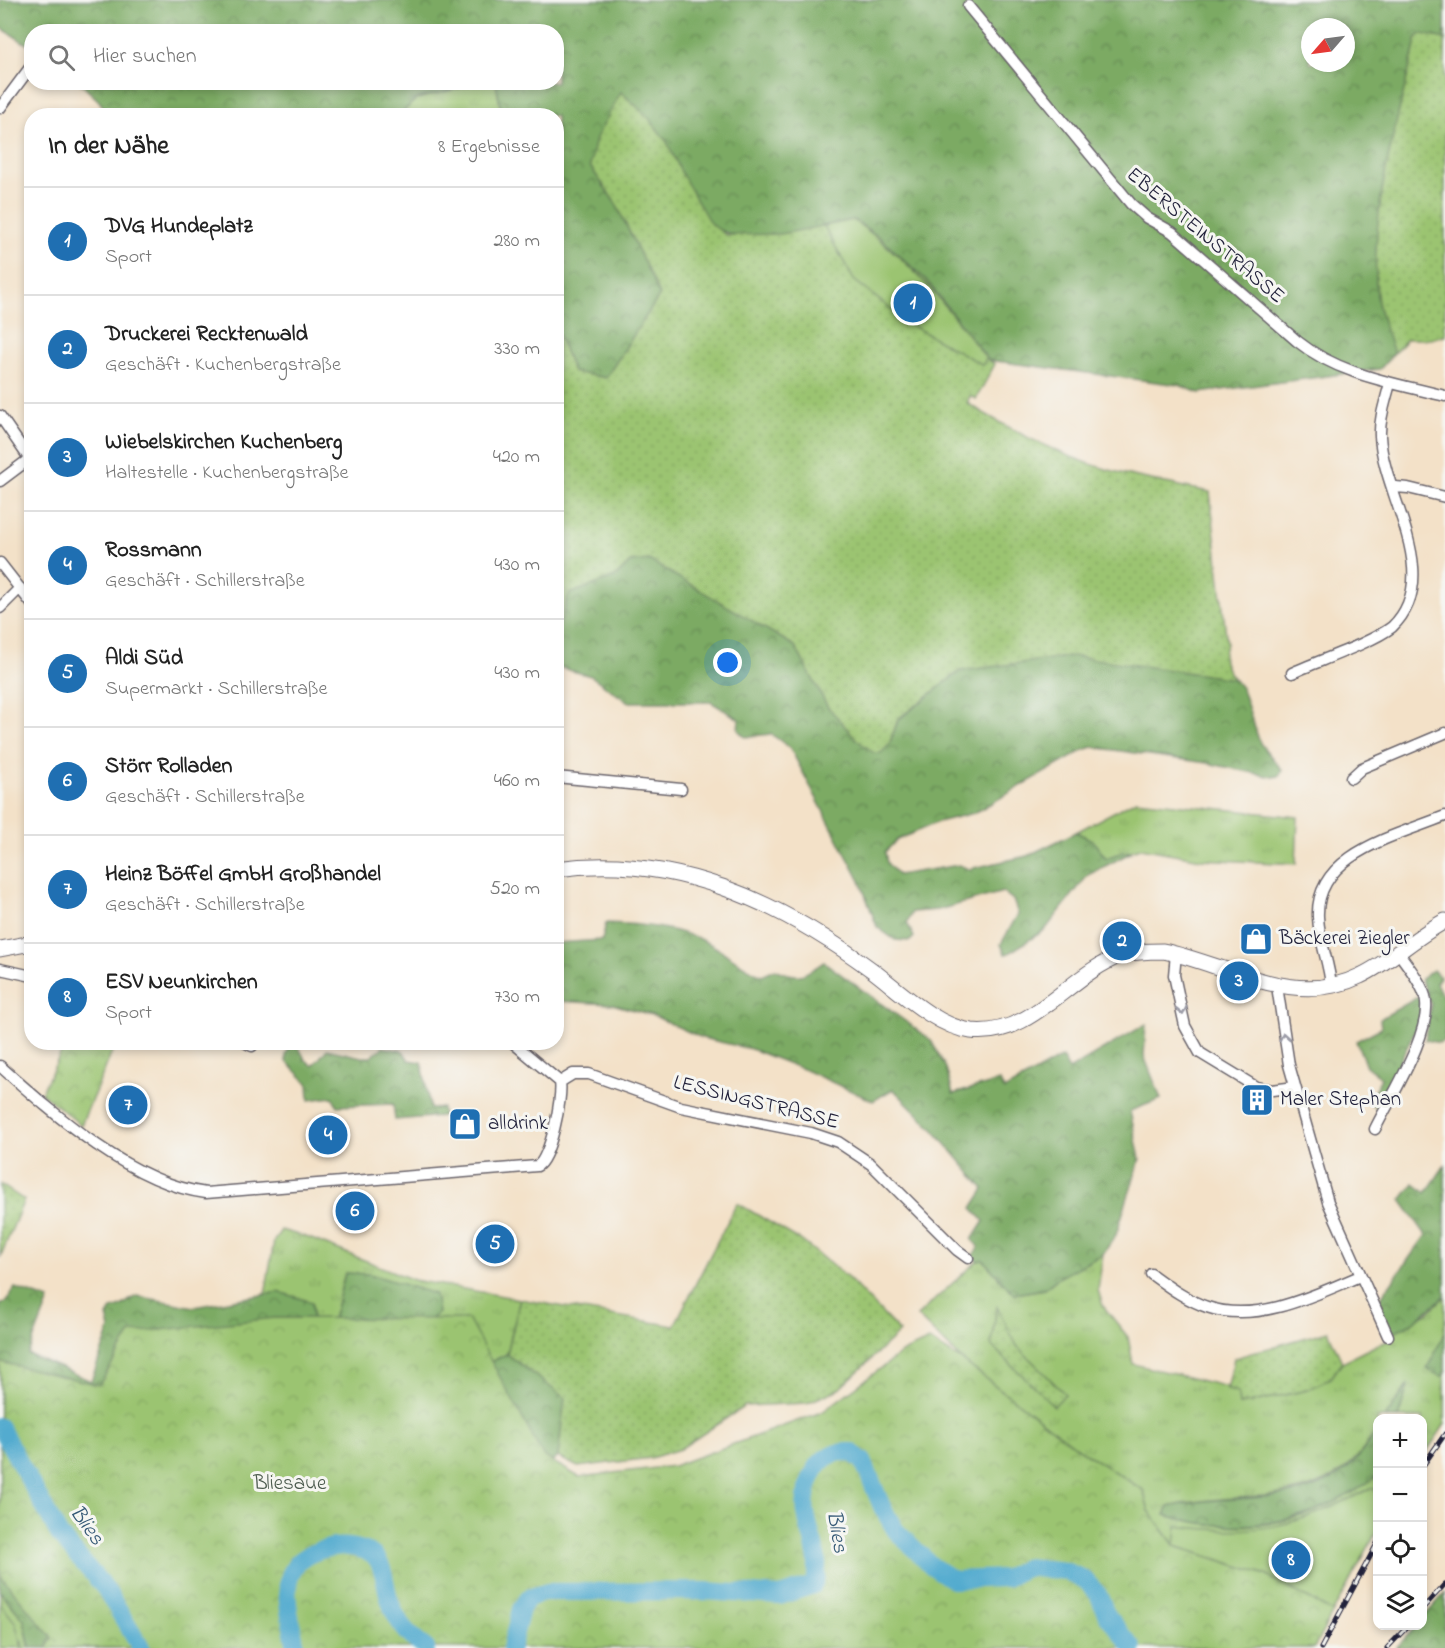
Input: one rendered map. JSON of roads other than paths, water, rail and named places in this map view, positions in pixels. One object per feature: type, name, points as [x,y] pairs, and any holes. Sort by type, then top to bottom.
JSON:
[{"type":"main road","points":[[564,869],[625,866],[667,870],[750,897],[800,921],[926,1010],[946,1023],[969,1031],[991,1031],[1013,1024],[1122,956],[1148,951],[1176,954],[1277,986],[1331,985],[1357,978],[1445,921]]},
{"type":"main road","points":[[0,949],[24,944]]},
{"type":"street","name":"EBERSTEINSTRASSE","points":[[968,6],[1131,204],[1147,218],[1172,232],[1313,353],[1345,369],[1445,396]]},
{"type":"street","points":[[0,108],[24,76]]},
{"type":"street","points":[[1292,673],[1389,629],[1410,607],[1417,587],[1418,562],[1415,546],[1382,453],[1380,437],[1390,382]]},
{"type":"street","points":[[0,416],[24,450]]},
{"type":"street","points":[[0,481],[24,463]]},
{"type":"street","points":[[1395,487],[1445,497]]},
{"type":"street","points":[[0,563],[24,593]]},
{"type":"street","points":[[0,608],[20,588]]},
{"type":"street","points":[[1351,778],[1362,768],[1445,733]]},
{"type":"street","points":[[564,778],[681,789]]},
{"type":"street","points":[[1331,985],[1318,927],[1321,893],[1334,870],[1366,849],[1445,816]]},
{"type":"street","points":[[1374,1129],[1418,1042],[1426,1011],[1424,994],[1398,952]]},
{"type":"street","points":[[1176,954],[1174,975],[1185,1026],[1200,1053],[1256,1087],[1272,1090],[1295,1087]]},
{"type":"street","points":[[0,969],[24,974]]},
{"type":"street","points":[[1277,986],[1278,1003],[1295,1087],[1328,1202],[1388,1336]]},
{"type":"street","points":[[0,1066],[78,1133],[171,1186],[206,1193],[537,1166],[546,1158],[562,1094],[560,1082],[522,1050]]},
{"type":"street","name":"LESSINGSTRASSE","points":[[560,1082],[573,1074],[589,1074],[681,1107],[811,1133],[838,1142],[871,1164],[957,1251],[968,1258]]},
{"type":"street","points":[[1151,1274],[1196,1303],[1210,1308],[1240,1311],[1291,1303],[1360,1276]]},
{"type":"waterway","name":"Blies","points":[[0,1427],[60,1536],[105,1588],[141,1648]]},
{"type":"waterway","name":"Blies","points":[[511,1648],[521,1609],[528,1598],[547,1592],[705,1591],[780,1596],[813,1585],[817,1558],[806,1513],[806,1497],[811,1479],[820,1464],[835,1453],[842,1452],[851,1452],[863,1461],[883,1509],[896,1531],[932,1566],[953,1580],[1006,1578],[1027,1567],[1066,1571],[1085,1580],[1098,1594],[1107,1615],[1133,1648]]},
{"type":"waterway","name":"Blies","points":[[296,1648],[288,1601],[291,1574],[298,1563],[310,1554],[339,1547],[363,1550],[377,1559],[398,1620],[413,1638],[426,1648]]},
{"type":"railway","points":[[1427,1460],[1445,1434]]},
{"type":"railway","points":[[1321,1648],[1373,1551]]},
{"type":"railway","points":[[1427,1604],[1445,1584]]},
{"type":"railway","points":[[1387,1648],[1404,1630]]},
{"type":"place","name":"DVG Hundeplatz","points":[[913,303]]},
{"type":"place","name":"Bäckerei Ziegler","points":[[1256,939]]},
{"type":"place","name":"Druckerei Recktenwald","points":[[1122,941]]},
{"type":"place","name":"Wiebelskirchen Kuchenberg","points":[[1239,981]]},
{"type":"place","name":"Maler Stephan","points":[[1257,1100]]},
{"type":"place","name":"Heinz Böffel GmbH Großhandel","points":[[128,1105]]},
{"type":"place","name":"alldrink","points":[[465,1124]]},
{"type":"place","name":"Rossmann","points":[[328,1135]]},
{"type":"place","name":"Störr Rolladen","points":[[355,1211]]},
{"type":"place","name":"Aldi Süd","points":[[495,1244]]},
{"type":"place","name":"ESV Neunkirchen","points":[[1291,1560]]},
{"type":"park label","name":"Bliesaue","points":[[290,1484]]}]
